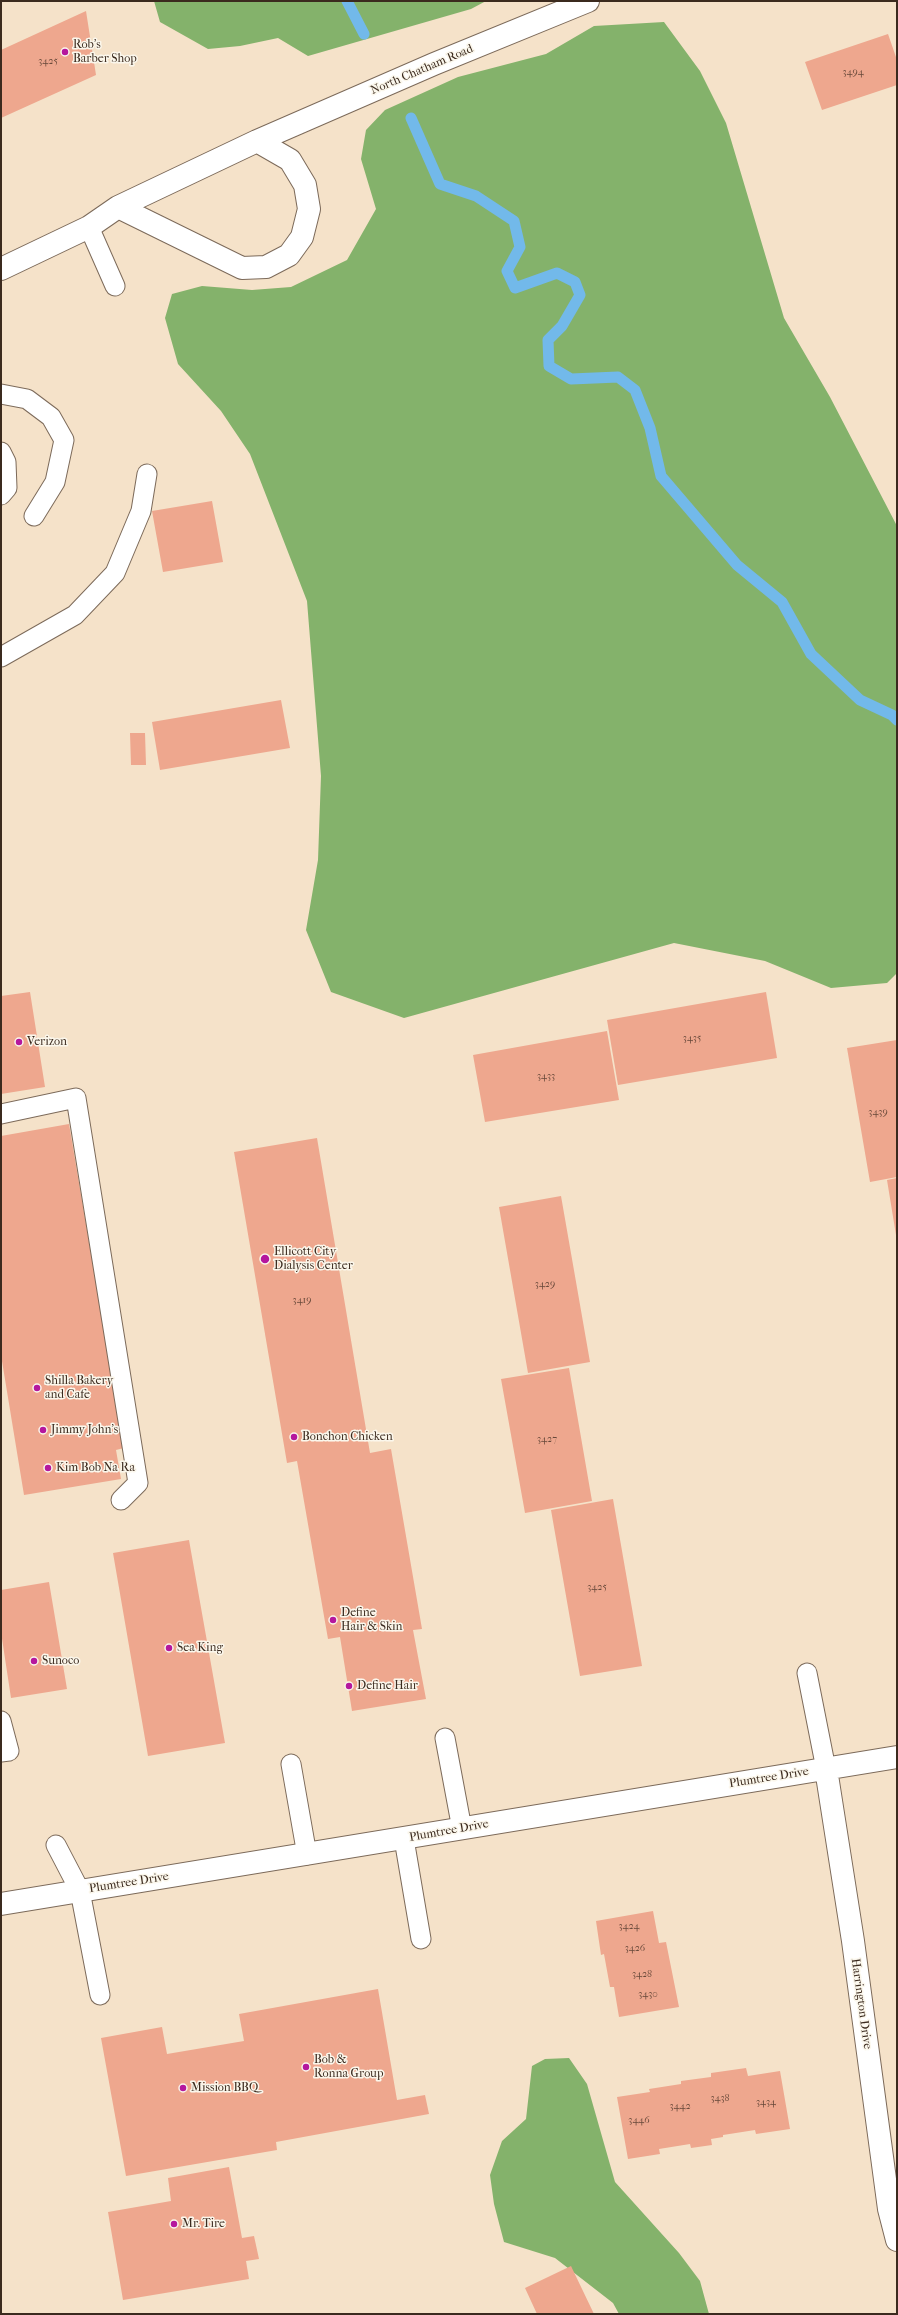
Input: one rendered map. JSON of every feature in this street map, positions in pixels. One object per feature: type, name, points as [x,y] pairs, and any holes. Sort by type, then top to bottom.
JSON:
[{"type":"street","name":"North Chatham Road","points":[[1,269],[89,227],[118,207],[257,141],[434,64],[588,1]]},
{"type":"street","points":[[118,207],[242,268],[266,267],[289,255],[302,237],[310,209],[305,185],[290,160],[257,141]]},
{"type":"street","name":"Plumtree Drive","points":[[1,1904],[897,1757]]},
{"type":"street","name":"Harrington Drive","points":[[826,1769],[853,1941],[889,2209],[897,2240]]},
{"type":"lane","points":[[89,227],[115,286]]},
{"type":"lane","points":[[1,394],[27,399],[51,417],[64,440],[55,482],[34,516]]},
{"type":"lane","points":[[1,452],[6,462],[7,488],[1,496]]},
{"type":"lane","points":[[1,657],[75,615],[115,573],[141,511],[147,474]]},
{"type":"lane","points":[[1,1114],[76,1098],[138,1483],[121,1500]]},
{"type":"lane","points":[[807,1673],[826,1769]]},
{"type":"lane","points":[[1,1721],[9,1751],[1,1752]]},
{"type":"lane","points":[[445,1738],[462,1829]]},
{"type":"lane","points":[[291,1764],[307,1855]]},
{"type":"lane","points":[[404,1839],[421,1939]]},
{"type":"lane","points":[[56,1845],[80,1891],[100,1995]]},
{"type":"green space","points":[[154,1],[486,1],[471,9],[308,56],[278,38],[240,46],[208,49],[160,22]]},
{"type":"green space","points":[[664,22],[700,71],[726,123],[784,318],[830,397],[897,526],[897,973],[887,983],[831,988],[765,961],[674,943],[404,1018],[331,992],[306,930],[318,860],[321,776],[307,601],[250,454],[221,411],[178,364],[165,318],[172,294],[202,286],[252,290],[291,287],[347,260],[376,209],[361,159],[366,130],[385,110],[458,77],[546,54],[594,26]]},
{"type":"green space","points":[[569,2058],[587,2084],[615,2182],[679,2253],[700,2281],[709,2314],[619,2314],[613,2303],[555,2258],[504,2242],[494,2204],[490,2175],[502,2141],[526,2119],[532,2066],[545,2059]]},
{"type":"building","points":[[86,11],[96,75],[1,118],[1,50]]},
{"type":"building","points":[[888,34],[897,60],[897,85],[822,110],[805,62]]},
{"type":"building","points":[[212,501],[223,562],[163,572],[152,511]]},
{"type":"building","points":[[281,700],[290,748],[160,770],[152,722]]},
{"type":"building","points":[[130,733],[145,733],[146,765],[131,765]]},
{"type":"building","name":"Verizon","points":[[30,992],[45,1087],[1,1094],[1,996]]},
{"type":"building","points":[[766,992],[777,1058],[618,1085],[607,1020]]},
{"type":"building","points":[[607,1031],[619,1100],[485,1122],[473,1055]]},
{"type":"building","points":[[897,1040],[897,1177],[870,1182],[847,1048]]},
{"type":"building","points":[[69,1124],[124,1448],[116,1450],[121,1479],[24,1495],[1,1355],[1,1136]]},
{"type":"building","points":[[317,1138],[370,1453],[391,1449],[422,1629],[413,1630],[426,1699],[352,1711],[340,1637],[328,1639],[297,1461],[287,1463],[234,1152]]},
{"type":"building","points":[[897,1178],[897,1235],[896,1235],[887,1180]]},
{"type":"building","points":[[561,1196],[590,1362],[528,1373],[499,1207]]},
{"type":"building","points":[[569,1368],[592,1501],[525,1513],[501,1379]]},
{"type":"building","points":[[613,1499],[642,1666],[580,1676],[551,1510]]},
{"type":"building","name":"Sea King","points":[[189,1540],[225,1743],[148,1756],[113,1553]]},
{"type":"building","name":"Sunoco","points":[[49,1582],[67,1689],[11,1698],[1,1632],[1,1590]]},
{"type":"building","points":[[653,1911],[659,1943],[666,1942],[679,2007],[619,2017],[614,1987],[610,1987],[604,1954],[601,1955],[596,1921]]},
{"type":"building","points":[[378,1989],[397,2100],[425,2095],[429,2114],[276,2142],[277,2150],[126,2176],[101,2038],[162,2027],[167,2054],[244,2041],[239,2014]]},
{"type":"building","points":[[746,2068],[748,2076],[780,2071],[790,2129],[756,2134],[755,2130],[723,2135],[723,2137],[711,2139],[712,2145],[691,2148],[690,2144],[659,2149],[660,2154],[628,2159],[617,2097],[650,2092],[649,2089],[681,2084],[681,2081],[711,2077],[711,2073]]},
{"type":"building","name":"Mr. Tire","points":[[229,2167],[242,2238],[254,2236],[259,2259],[246,2261],[249,2279],[123,2300],[108,2212],[171,2201],[168,2178]]},
{"type":"building","points":[[571,2266],[594,2314],[537,2314],[525,2288]]},
{"type":"waterway","points":[[347,1],[364,34]]},
{"type":"waterway","points":[[411,118],[440,184],[476,196],[514,221],[520,247],[507,271],[515,288],[557,273],[575,282],[580,295],[562,326],[548,340],[549,366],[571,379],[618,377],[635,390],[650,428],[661,476],[737,565],[782,602],[811,654],[860,700],[892,715],[897,720]]},
{"type":"place","name":"Rob's Barber Shop","points":[[65,52]]},
{"type":"place","name":"Verizon","points":[[19,1042]]},
{"type":"place","name":"Ellicott City Dialysis Center","points":[[265,1259]]},
{"type":"place","name":"Shilla Bakery and Cafe","points":[[37,1388]]},
{"type":"place","name":"Jimmy John's","points":[[43,1430]]},
{"type":"place","name":"Bonchon Chicken","points":[[294,1437]]},
{"type":"place","name":"Kim Bob Na Ra","points":[[48,1468]]},
{"type":"place","name":"Define Hair & Skin","points":[[333,1620]]},
{"type":"place","name":"Sea King","points":[[169,1648]]},
{"type":"place","name":"Sunoco","points":[[34,1661]]},
{"type":"place","name":"Define Hair","points":[[349,1686]]},
{"type":"place","name":"Bob & Ronna Group","points":[[306,2067]]},
{"type":"place","name":"Mission BBQ","points":[[183,2088]]},
{"type":"place","name":"Mr. Tire","points":[[174,2224]]}]
